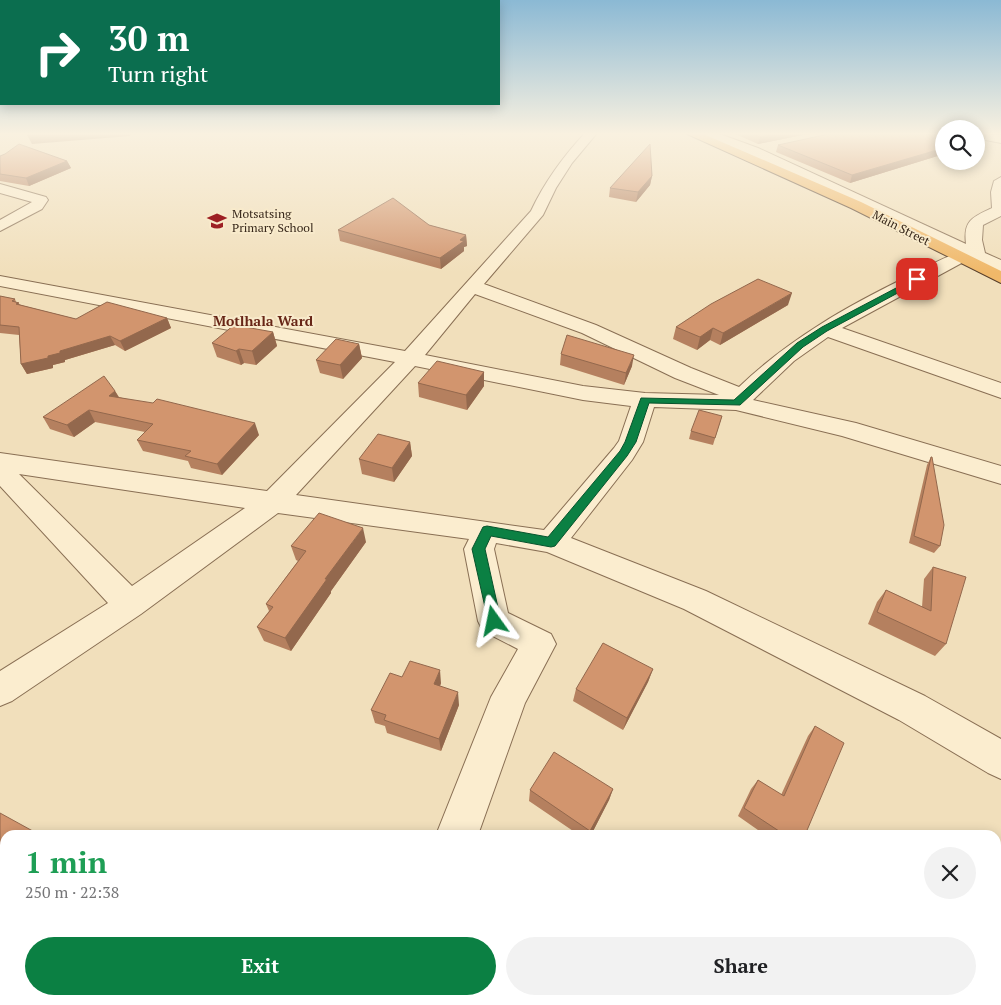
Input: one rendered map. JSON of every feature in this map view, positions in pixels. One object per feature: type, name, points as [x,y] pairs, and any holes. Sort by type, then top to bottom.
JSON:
[{"type":"highway","name":"Main Street","points":[[798,180],[968,257]]},
{"type":"highway","points":[[993,268],[1001,278]]},
{"type":"street","points":[[0,690],[130,605],[272,502],[410,359],[472,286],[509,247],[538,212],[556,180]]},
{"type":"street","points":[[812,180],[993,268]]},
{"type":"street","points":[[968,257],[976,222],[1001,210],[998,192],[1001,181]]},
{"type":"street","points":[[0,188],[41,200],[37,206],[0,226]]},
{"type":"street","points":[[0,281],[583,393],[645,400],[740,400],[800,345],[824,329],[888,293],[968,257]]},
{"type":"street","points":[[472,286],[589,328],[740,400],[847,429],[1001,475]]},
{"type":"street","points":[[824,329],[1001,391]]},
{"type":"street","points":[[551,542],[624,454],[631,442],[645,400]]},
{"type":"street","points":[[0,462],[487,531],[551,542],[695,600],[912,708],[1001,760]]},
{"type":"street","points":[[0,470],[130,605]]},
{"type":"street","points":[[459,830],[510,696],[539,644],[494,621],[478,549],[487,531]]},
{"type":"building","points":[[617,180],[649,180],[638,192],[610,188]]},
{"type":"building","points":[[393,198],[429,225],[466,235],[460,240],[464,241],[440,258],[338,230]]},
{"type":"building","points":[[758,279],[792,293],[723,333],[713,328],[700,337],[676,327],[711,304]]},
{"type":"building","points":[[0,296],[15,299],[12,301],[19,303],[16,304],[76,319],[107,302],[167,318],[120,341],[110,336],[60,351],[60,353],[48,356],[48,358],[21,364],[19,327],[0,325]]},
{"type":"building","points":[[234,325],[273,332],[252,351],[239,349],[236,351],[212,343]]},
{"type":"building","points":[[567,335],[634,355],[626,373],[561,354]]},
{"type":"building","points":[[336,339],[359,344],[340,365],[316,360]]},
{"type":"building","points":[[437,361],[484,372],[466,395],[418,383]]},
{"type":"building","points":[[104,376],[115,391],[109,396],[153,403],[157,399],[255,423],[217,464],[185,456],[191,451],[137,440],[153,424],[89,410],[67,425],[43,417]]},
{"type":"building","points":[[699,410],[722,416],[715,438],[691,431]]},
{"type":"building","points":[[378,434],[410,442],[392,468],[359,459]]},
{"type":"building","points":[[931,457],[944,525],[940,546],[914,536]]},
{"type":"building","points":[[319,513],[363,528],[285,638],[257,627],[273,607],[266,604],[306,551],[291,546]]},
{"type":"building","points":[[933,567],[966,577],[946,644],[877,612],[886,590],[931,611]]},
{"type":"building","points":[[603,643],[653,669],[627,718],[576,689]]},
{"type":"building","points":[[410,661],[440,670],[434,684],[458,692],[439,739],[384,720],[386,715],[371,710],[390,673],[402,677]]},
{"type":"building","points":[[815,726],[844,743],[807,830],[777,830],[744,808],[758,780],[784,796]]},
{"type":"building","points":[[554,752],[613,789],[591,830],[530,790]]},
{"type":"building","points":[[0,813],[31,830],[0,830]]},
{"type":"place","name":"Motsatsing Primary School","points":[[217,221]]},
{"type":"district","name":"Motlhala Ward","points":[[263,321]]},
{"type":"route","points":[[494,621],[478,549],[487,531],[551,542],[624,454],[631,442],[645,400],[736,403],[800,345],[824,329],[917,279]]}]
